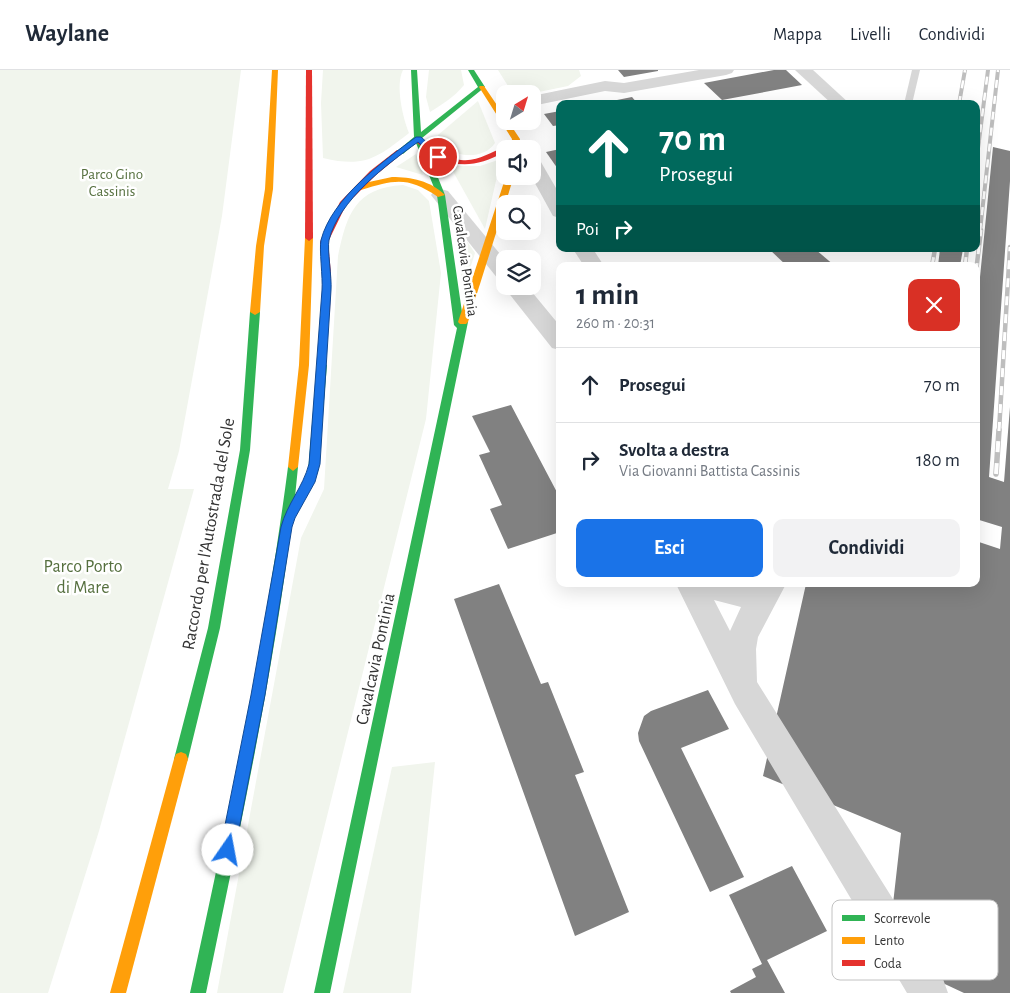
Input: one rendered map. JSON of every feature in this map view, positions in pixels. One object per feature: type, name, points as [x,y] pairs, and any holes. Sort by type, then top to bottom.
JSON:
[{"type":"main road","name":"Raccordo per l'Autostrada del Sole","points":[[118,993],[149,882],[214,628],[245,450],[260,246],[269,189],[275,70]]},
{"type":"main road","points":[[285,537],[296,446],[306,335],[309,70]]},
{"type":"main road","name":"Cavalcavia Pontinia","points":[[414,70],[418,139],[441,195],[460,332]]},
{"type":"main road","points":[[471,70],[482,87],[496,103]]},
{"type":"main road","points":[[325,324],[327,273],[324,242],[337,214],[373,173],[482,87]]},
{"type":"main road","points":[[418,139],[438,157],[454,163],[474,163],[496,155]]},
{"type":"main road","points":[[355,192],[369,183],[395,178],[413,180],[431,186],[441,195]]},
{"type":"main road","name":"Cavalcavia Pontinia","points":[[322,993],[444,420],[460,332],[507,185]]},
{"type":"main road","points":[[198,993],[249,745],[289,517],[313,472],[323,353]]},
{"type":"street","points":[[593,70],[605,86]]},
{"type":"street","points":[[541,99],[605,86],[624,88],[726,70]]},
{"type":"street","points":[[803,70],[837,100]]},
{"type":"street","points":[[541,177],[556,205]]},
{"type":"street","points":[[441,195],[496,263]]},
{"type":"street","points":[[522,295],[556,337]]},
{"type":"street","points":[[692,587],[746,693],[872,900]]},
{"type":"street","points":[[715,587],[721,591],[747,594],[766,587]]},
{"type":"street","points":[[746,693],[740,652],[744,628],[771,587]]},
{"type":"street","points":[[921,980],[929,993]]},
{"type":"lane","points":[[909,100],[916,70]]},
{"type":"green space","name":"Parco Gino Cassinis","points":[[0,70],[241,70],[222,216],[179,451],[168,489],[194,489],[99,831],[48,993],[0,993]]},
{"type":"green space","points":[[323,70],[403,70],[400,93],[404,119],[409,133],[379,155],[370,159],[350,162],[323,158],[321,103]]},
{"type":"green space","points":[[429,70],[461,70],[464,85],[452,97],[430,112],[426,97]]},
{"type":"green space","points":[[498,70],[579,70],[581,76],[568,86],[541,92],[541,85],[507,85]]},
{"type":"green space","points":[[478,101],[495,143],[485,152],[472,155],[458,154],[445,149],[438,135]]},
{"type":"green space","points":[[416,154],[423,175],[396,167]]},
{"type":"green space","points":[[496,161],[496,181],[485,229],[450,166],[480,166]]},
{"type":"green space","points":[[403,185],[418,190],[429,201],[441,273],[426,419],[283,993],[217,993],[301,538],[324,489],[338,256],[341,241],[350,216],[364,198],[374,191]]},
{"type":"green space","points":[[455,224],[475,253],[463,291]]},
{"type":"green space","points":[[435,762],[411,993],[343,993],[392,767]]},
{"type":"building","points":[[618,70],[658,70],[658,71],[624,77]]},
{"type":"building","points":[[774,70],[786,70],[802,85],[722,100],[704,83]]},
{"type":"building","points":[[632,97],[635,100],[617,100]]},
{"type":"building","points":[[556,112],[556,126],[553,126],[544,114]]},
{"type":"building","points":[[993,147],[1010,151],[1010,181],[989,477],[1004,482],[1010,407],[1010,993],[964,993],[936,980],[998,980],[998,900],[893,900],[901,833],[763,776],[805,587],[980,587],[980,542],[1000,549],[1002,527],[980,520],[980,277]]},
{"type":"building","points":[[556,150],[556,166],[546,152]]},
{"type":"building","points":[[772,252],[819,252],[830,262],[783,262]]},
{"type":"building","points":[[940,252],[962,252],[961,262],[938,262]]},
{"type":"building","points":[[511,405],[556,490],[556,533],[508,549],[490,509],[502,505],[479,455],[490,452],[472,416]]},
{"type":"building","points":[[499,584],[541,684],[548,682],[584,772],[575,775],[629,912],[575,936],[454,599]]},
{"type":"building","points":[[708,690],[729,729],[681,748],[744,877],[710,892],[639,741],[638,733],[644,716],[651,711]]},
{"type":"building","points":[[792,866],[827,931],[767,960],[785,993],[731,993],[730,991],[756,977],[752,969],[762,964],[729,895]]},
{"type":"railway","points":[[960,100],[965,70]]},
{"type":"railway","points":[[980,133],[988,70]]},
{"type":"railway","points":[[980,231],[998,70]]},
{"type":"railway","points":[[980,238],[981,230]]},
{"type":"railway","points":[[999,431],[1010,247]]},
{"type":"railway","points":[[933,262],[934,252]]},
{"type":"railway","points":[[965,262],[967,252]]},
{"type":"railway","points":[[977,262],[978,252]]},
{"type":"railway","points":[[996,474],[999,430]]},
{"type":"traffic: fast","points":[[414,70],[418,139],[441,195],[459,325]]},
{"type":"traffic: fast","points":[[471,70],[482,87]]},
{"type":"traffic: fast","points":[[400,152],[482,87]]},
{"type":"traffic: fast","points":[[181,759],[214,628],[245,450],[255,312]]},
{"type":"traffic: fast","points":[[322,993],[463,322]]},
{"type":"traffic: fast","points":[[295,507],[313,472],[322,365]]},
{"type":"traffic: fast","points":[[198,993],[239,797],[264,665],[285,533],[293,467]]},
{"type":"traffic: slow","points":[[255,312],[260,246],[269,189],[275,70]]},
{"type":"traffic: slow","points":[[482,87],[516,140]]},
{"type":"traffic: slow","points":[[361,188],[382,181],[402,179],[422,184],[441,195]]},
{"type":"traffic: slow","points":[[463,322],[507,185]]},
{"type":"traffic: slow","points":[[293,467],[304,365],[309,238]]},
{"type":"traffic: slow","points":[[118,993],[181,759]]},
{"type":"traffic: jam","points":[[309,70],[309,238]]},
{"type":"traffic: jam","points":[[419,140],[440,156],[460,163],[481,160],[496,154]]},
{"type":"traffic: jam","points":[[325,312],[327,273],[324,242],[343,204],[373,173],[400,152]]},
{"type":"route","points":[[228,850],[258,695],[286,527],[289,517],[310,482],[313,472],[320,401],[327,290],[324,242],[343,204],[385,163],[418,139],[438,157]]},
{"type":"park label","name":"Parco Porto di Mare","points":[[83,577]]}]
